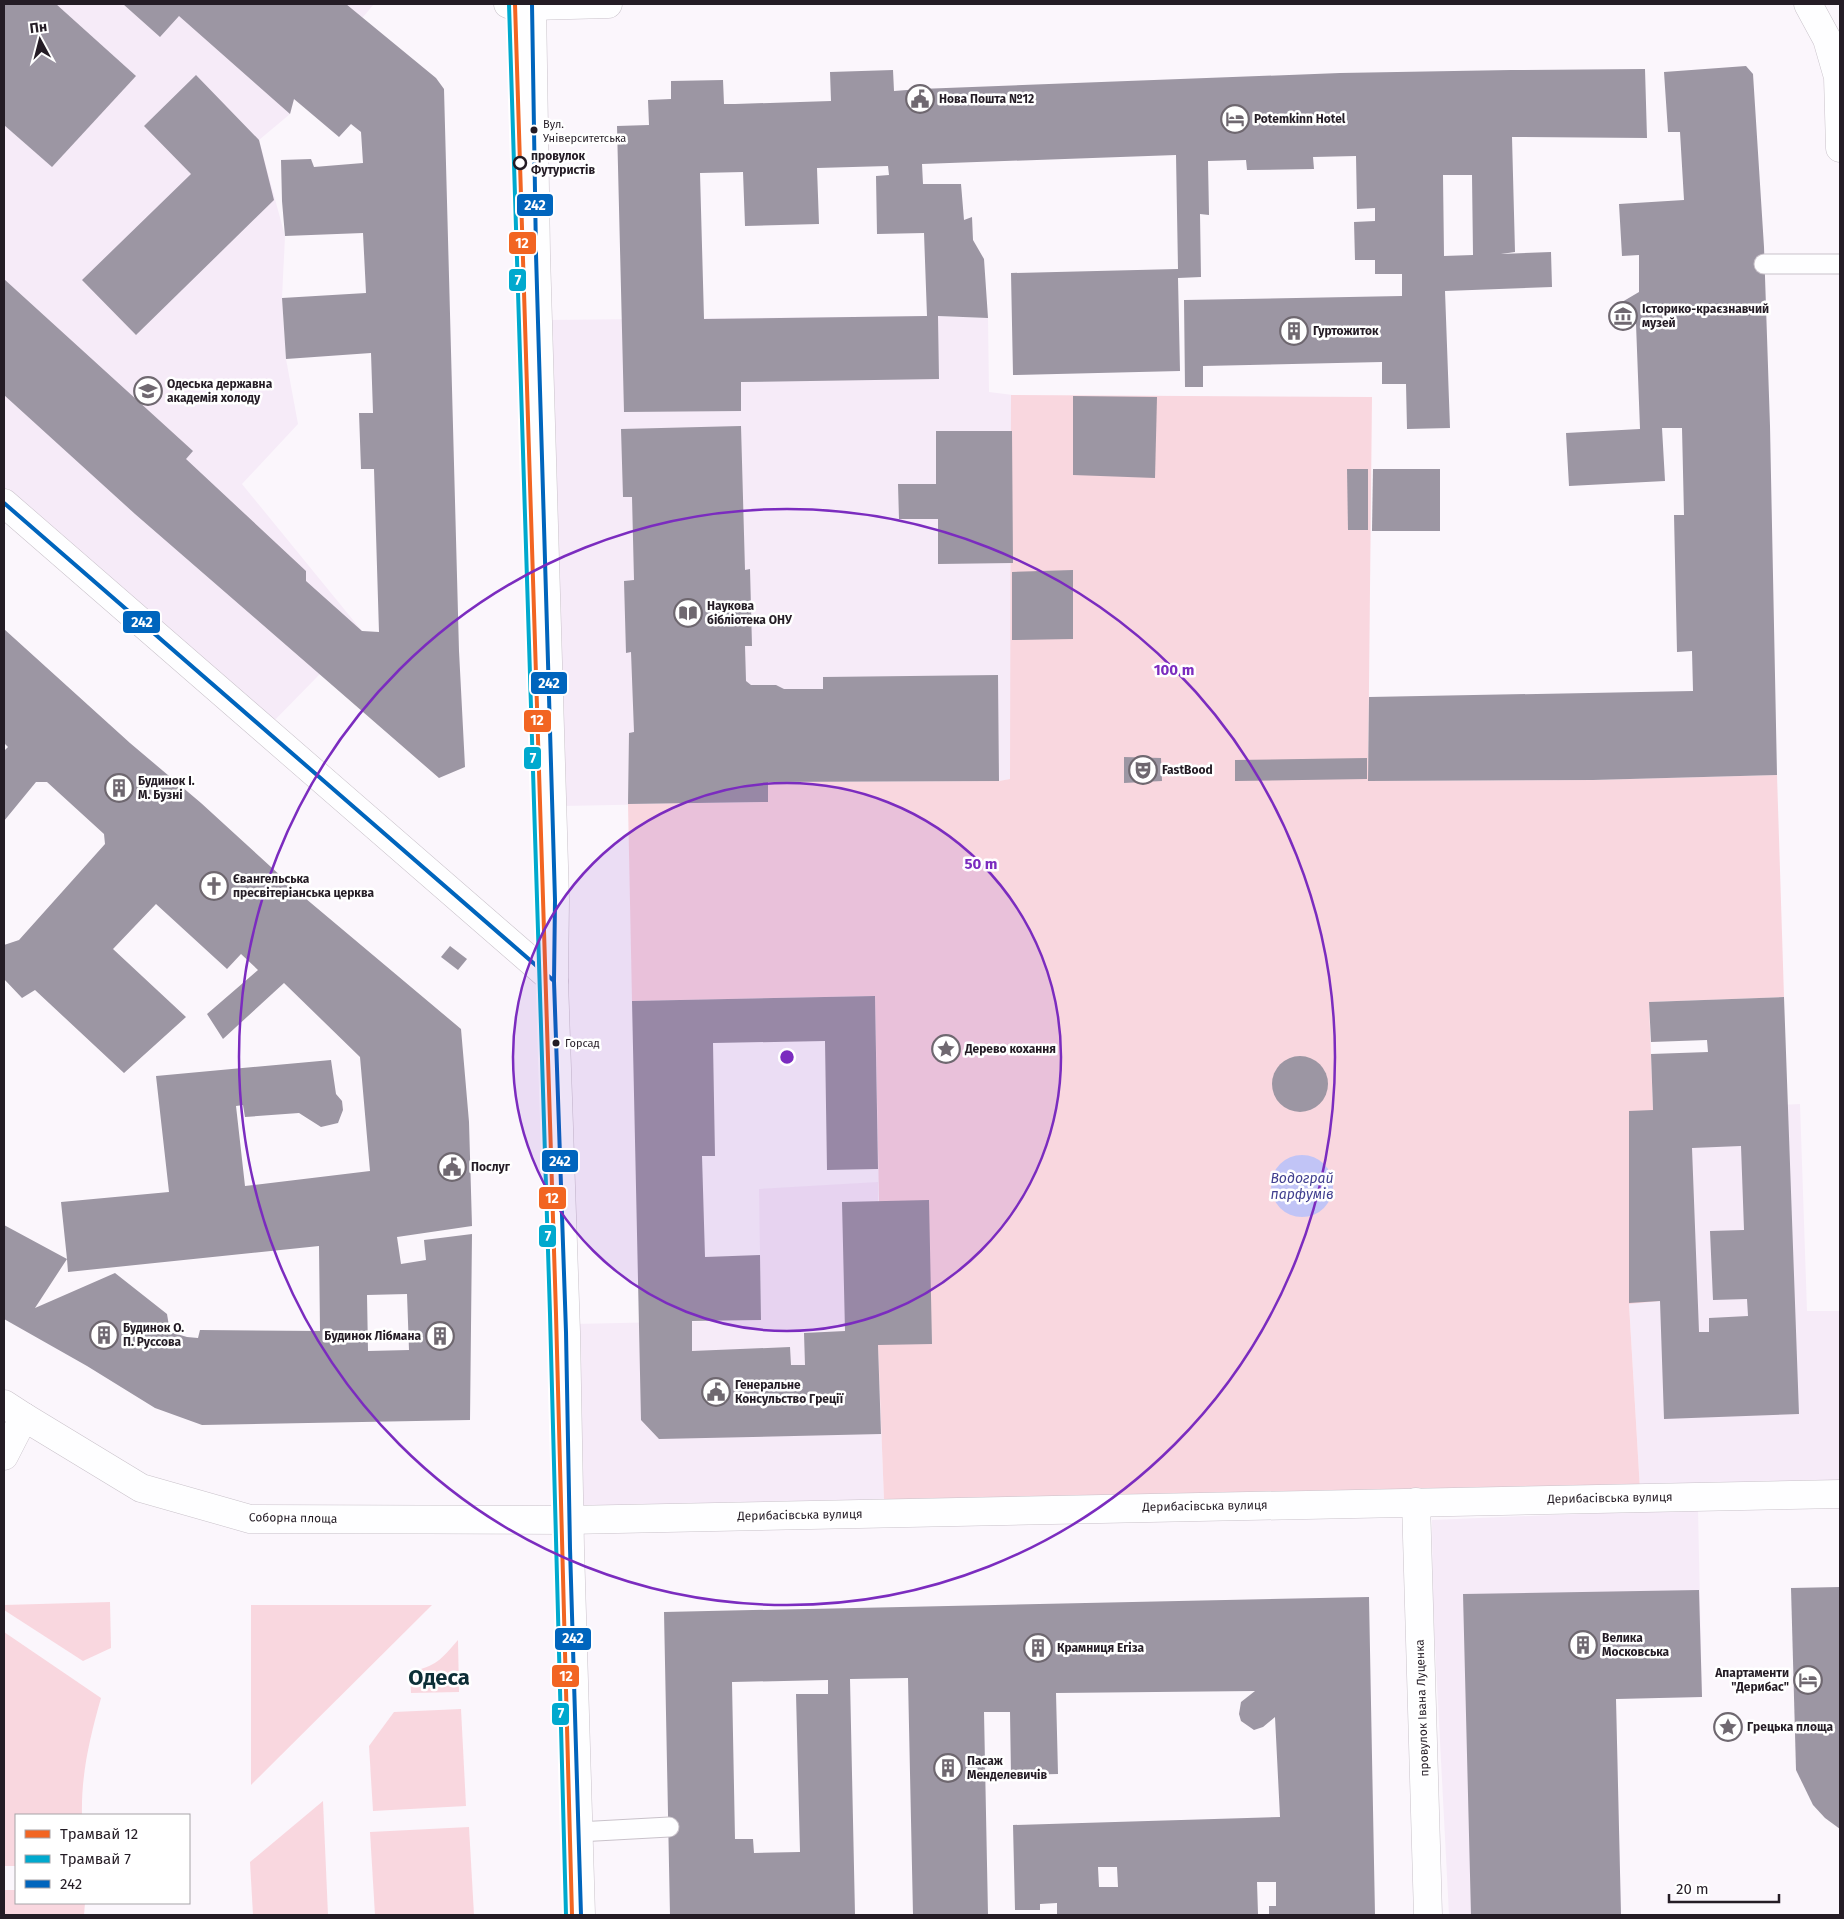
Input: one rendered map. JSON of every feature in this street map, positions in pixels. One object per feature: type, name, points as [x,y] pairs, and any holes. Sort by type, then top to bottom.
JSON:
[{"type":"street","points":[[581,1915],[569,1520],[566,1332],[554,981],[555,900],[530,5],[608,4]]},
{"type":"street","points":[[1808,4],[1827,39],[1838,77],[1840,148]]},
{"type":"street","points":[[4,503],[554,981]]},
{"type":"street","name":"Соборна площа","points":[[4,1456],[14,1411],[141,1488],[250,1519],[569,1520]]},
{"type":"street","name":"Дерибасівська вулиця","points":[[569,1520],[1840,1494]]},
{"type":"street","name":"провулок Івана Луценка","points":[[1416,1502],[1428,1915]]},
{"type":"lane","points":[[1764,264],[1840,264]]},
{"type":"lane","points":[[578,1832],[669,1827]]},
{"type":"shaded area","name":"Одеська державна академія холоду","points":[[4,4],[374,4],[294,99],[290,114],[259,140],[285,236],[282,298],[286,359],[298,424],[242,484],[362,631],[270,725],[4,496]]},
{"type":"shaded area","points":[[938,316],[988,318],[989,392],[1013,395],[1011,779],[999,781],[768,782],[768,802],[563,806],[547,320]]},
{"type":"shaded area","points":[[1011,395],[1372,397],[1368,781],[1593,780],[1777,775],[1784,997],[1649,1002],[1660,1301],[1629,1304],[1640,1490],[884,1500],[878,1345],[879,1198],[875,996],[632,1001],[628,804],[768,802],[768,782],[999,781],[1010,779]]},
{"type":"shaded area","points":[[1800,1104],[1807,1311],[1840,1311],[1840,1484],[1640,1490],[1629,1303],[1629,1111]]},
{"type":"shaded area","points":[[878,1182],[878,1345],[884,1500],[580,1513],[573,1324],[761,1320],[759,1189]]},
{"type":"shaded area","points":[[1698,1509],[1702,1697],[1616,1699],[1621,1915],[1449,1915],[1433,1606],[1432,1520]]},
{"type":"shaded area","points":[[110,1602],[111,1648],[83,1661],[4,1610],[4,1605]]},
{"type":"shaded area","points":[[251,1605],[432,1605],[251,1785]]},
{"type":"shaded area","points":[[4,1632],[101,1698],[87,1756],[82,1814],[15,1814],[15,1866],[4,1866]]},
{"type":"shaded area","points":[[458,1640],[459,1692],[411,1693],[410,1672],[432,1665],[447,1653]]},
{"type":"shaded area","points":[[461,1709],[466,1806],[373,1811],[369,1746],[394,1712]]},
{"type":"shaded area","points":[[323,1801],[328,1915],[253,1915],[250,1862]]},
{"type":"shaded area","points":[[469,1827],[474,1915],[375,1915],[370,1832]]},
{"type":"shaded area","points":[[4,1890],[15,1890],[15,1904],[85,1904],[84,1915],[4,1915]]},
{"type":"water","name":"Водограй парфумів","points":[[1302,1155],[1314,1158],[1324,1164],[1330,1174],[1333,1186],[1330,1198],[1324,1208],[1314,1214],[1302,1217],[1290,1214],[1280,1208],[1274,1198],[1271,1186],[1274,1174],[1280,1164],[1290,1158]]},
{"type":"building","points":[[4,4],[56,4],[136,76],[52,167],[4,125]]},
{"type":"building","points":[[123,4],[346,4],[436,78],[444,89],[459,651],[465,767],[439,778],[135,514],[4,395],[4,279],[193,451],[186,459],[306,571],[306,581],[362,631],[379,632],[374,469],[361,469],[359,413],[373,413],[371,353],[286,359],[282,298],[366,293],[363,233],[285,236],[282,201],[281,160],[311,159],[314,167],[363,163],[361,132],[351,124],[339,137],[294,99],[290,114],[179,16],[160,37]]},
{"type":"building","points":[[1746,66],[1753,74],[1764,247],[1770,426],[1777,775],[1593,780],[1368,781],[1369,697],[1693,691],[1692,651],[1677,652],[1674,515],[1684,515],[1682,428],[1662,428],[1665,481],[1569,486],[1566,433],[1640,429],[1636,324],[1627,320],[1622,302],[1639,292],[1639,255],[1622,256],[1619,204],[1684,200],[1680,132],[1668,132],[1664,72]]},
{"type":"building","points":[[1645,69],[1647,138],[1512,137],[1515,252],[1501,254],[1551,252],[1552,287],[1445,291],[1450,428],[1407,429],[1406,384],[1382,384],[1382,362],[1203,366],[1203,387],[1185,387],[1184,300],[1402,296],[1402,274],[1375,274],[1375,260],[1355,260],[1354,222],[1375,221],[1375,208],[1357,209],[1356,156],[1313,157],[1314,169],[1247,170],[1246,160],[1208,161],[1209,215],[1200,214],[1201,277],[1178,278],[1180,371],[1013,375],[1011,273],[1178,269],[1176,155],[922,164],[923,184],[961,184],[964,220],[972,217],[973,240],[984,259],[988,318],[938,316],[939,379],[741,382],[741,411],[624,412],[617,126],[649,125],[648,100],[671,99],[671,81],[723,80],[724,104],[735,104],[831,101],[830,72],[893,70],[894,91],[1340,73]],"holes":[[[888,166],[889,175],[876,176],[877,234],[924,233],[927,316],[704,319],[700,173],[743,172],[745,226],[819,224],[817,168]],[[1443,175],[1472,175],[1473,255],[1444,256]]]},
{"type":"building","points":[[196,75],[259,140],[274,200],[136,335],[82,280],[191,174],[144,126]]},
{"type":"building","points":[[1073,396],[1157,397],[1155,478],[1073,475]]},
{"type":"building","name":"Наукова бібліотека ОНУ","points":[[741,426],[745,570],[750,569],[752,646],[745,646],[746,681],[751,685],[776,685],[784,689],[823,689],[823,677],[998,675],[999,781],[768,782],[768,802],[628,804],[629,733],[634,732],[631,652],[626,653],[624,581],[634,580],[632,497],[623,497],[621,429]]},
{"type":"building","points":[[936,431],[1012,431],[1013,563],[938,564],[938,519],[899,519],[898,484],[936,484]]},
{"type":"building","points":[[1347,469],[1368,469],[1368,530],[1348,530]]},
{"type":"building","points":[[1373,469],[1440,469],[1440,531],[1372,531]]},
{"type":"building","points":[[1073,570],[1073,639],[1012,640],[1012,572]]},
{"type":"building","points":[[4,629],[130,743],[201,803],[305,898],[461,1029],[469,1122],[472,1226],[397,1237],[401,1264],[426,1260],[424,1240],[472,1234],[470,1420],[202,1425],[155,1408],[87,1366],[4,1319],[4,1225],[67,1259],[61,1202],[169,1192],[156,1076],[331,1060],[336,1094],[342,1101],[343,1110],[338,1123],[321,1127],[299,1113],[245,1117],[243,1105],[236,1106],[245,1186],[370,1171],[360,1057],[284,983],[223,1039],[207,1014],[258,970],[241,954],[227,969],[156,904],[113,949],[186,1017],[124,1073],[35,990],[22,998],[4,979],[4,945],[19,940],[105,844],[104,834],[47,782],[36,782],[4,821],[4,751],[8,747],[4,743]],"holes":[[[319,1246],[320,1331],[200,1330],[198,1338],[187,1337],[170,1332],[167,1314],[115,1273],[35,1308],[67,1259],[68,1272]],[[407,1294],[409,1350],[368,1351],[367,1295]]]},
{"type":"building","name":"FastBood","points":[[1124,757],[1161,758],[1162,781],[1124,783]]},
{"type":"building","points":[[1367,758],[1367,779],[1235,781],[1235,760]]},
{"type":"building","points":[[450,946],[467,959],[458,970],[441,957]]},
{"type":"building","points":[[875,996],[878,1169],[827,1170],[825,1041],[713,1043],[715,1156],[702,1156],[705,1257],[760,1255],[761,1320],[692,1321],[692,1351],[790,1347],[791,1365],[805,1365],[804,1333],[845,1331],[842,1202],[929,1200],[932,1344],[878,1345],[881,1434],[659,1439],[641,1420],[632,1001]]},
{"type":"building","points":[[1784,997],[1799,1414],[1664,1419],[1660,1301],[1629,1303],[1629,1111],[1653,1110],[1651,1054],[1708,1052],[1707,1040],[1651,1042],[1649,1002]],"holes":[[[1741,1146],[1744,1230],[1710,1231],[1713,1300],[1747,1299],[1748,1316],[1709,1318],[1709,1332],[1699,1332],[1692,1148]]]},
{"type":"building","points":[[1295,1056],[1305,1056],[1320,1064],[1326,1073],[1328,1084],[1326,1095],[1320,1104],[1305,1112],[1295,1112],[1284,1107],[1277,1100],[1272,1089],[1272,1079],[1277,1068],[1284,1061]]},
{"type":"building","points":[[1840,1587],[1840,1829],[1825,1818],[1813,1805],[1796,1770],[1791,1588]]},
{"type":"building","points":[[1699,1590],[1702,1697],[1616,1699],[1621,1915],[1471,1915],[1463,1594]]},
{"type":"building","points":[[1369,1597],[1375,1915],[1269,1915],[1269,1906],[1276,1906],[1276,1882],[1257,1882],[1258,1914],[1057,1915],[1057,1903],[1040,1904],[1040,1910],[1015,1910],[1013,1825],[1280,1817],[1275,1717],[1263,1727],[1254,1730],[1241,1721],[1239,1714],[1241,1702],[1255,1691],[1056,1693],[1058,1774],[1011,1775],[1010,1712],[984,1712],[988,1915],[913,1915],[908,1678],[850,1679],[855,1915],[670,1915],[664,1612]],"holes":[[[828,1680],[828,1694],[796,1694],[800,1852],[754,1853],[753,1839],[735,1839],[732,1682]],[[1098,1867],[1117,1867],[1118,1887],[1099,1887]]]},
{"type":"tram line","name":"7","points":[[509,4],[550,1314],[566,1915]]},
{"type":"tram line","name":"12","points":[[515,4],[556,1314],[572,1915]]},
{"type":"transit line","name":"242","points":[[532,4],[536,254],[555,900],[554,981],[566,1332],[570,1548],[581,1915]]},
{"type":"transit line","name":"242","points":[[4,503],[554,981]]},
{"type":"place","name":"Нова Пошта №12","points":[[920,99]]},
{"type":"place","name":"Potemkinn Hotel","points":[[1235,119]]},
{"type":"place","name":"Вул. Університетська","points":[[534,130]]},
{"type":"place","name":"провулок Футуристів","points":[[520,163]]},
{"type":"place","name":"Історико-краєзнавчий музей","points":[[1623,316]]},
{"type":"place","name":"Гуртожиток","points":[[1294,331]]},
{"type":"place","name":"Одеська державна академія холоду","points":[[148,391]]},
{"type":"place","name":"Наукова бібліотека ОНУ","points":[[688,613]]},
{"type":"place","name":"FastBood","points":[[1143,770]]},
{"type":"place","name":"Будинок І. М. Бузні","points":[[119,788]]},
{"type":"place","name":"Євангельська пресвітеріанська церква","points":[[214,886]]},
{"type":"place","name":"Горсад","points":[[556,1043]]},
{"type":"place","name":"Дерево кохання","points":[[946,1049]]},
{"type":"place","name":"Послуг","points":[[452,1167]]},
{"type":"place","name":"Будинок О. П. Руссова","points":[[104,1335]]},
{"type":"place","name":"Будинок Лібмана","points":[[440,1336]]},
{"type":"place","name":"Генеральне Консульство Греції","points":[[716,1392]]},
{"type":"place","name":"Велика Московська","points":[[1583,1645]]},
{"type":"place","name":"Крамниця Егіза","points":[[1038,1648]]},
{"type":"place","name":"Апартаменти \"Дерибас\"","points":[[1808,1680]]},
{"type":"place","name":"Грецька площа","points":[[1728,1727]]},
{"type":"place","name":"Пасаж Менделевичів","points":[[948,1768]]},
{"type":"district","name":"Одеса","points":[[439,1677]]}]
